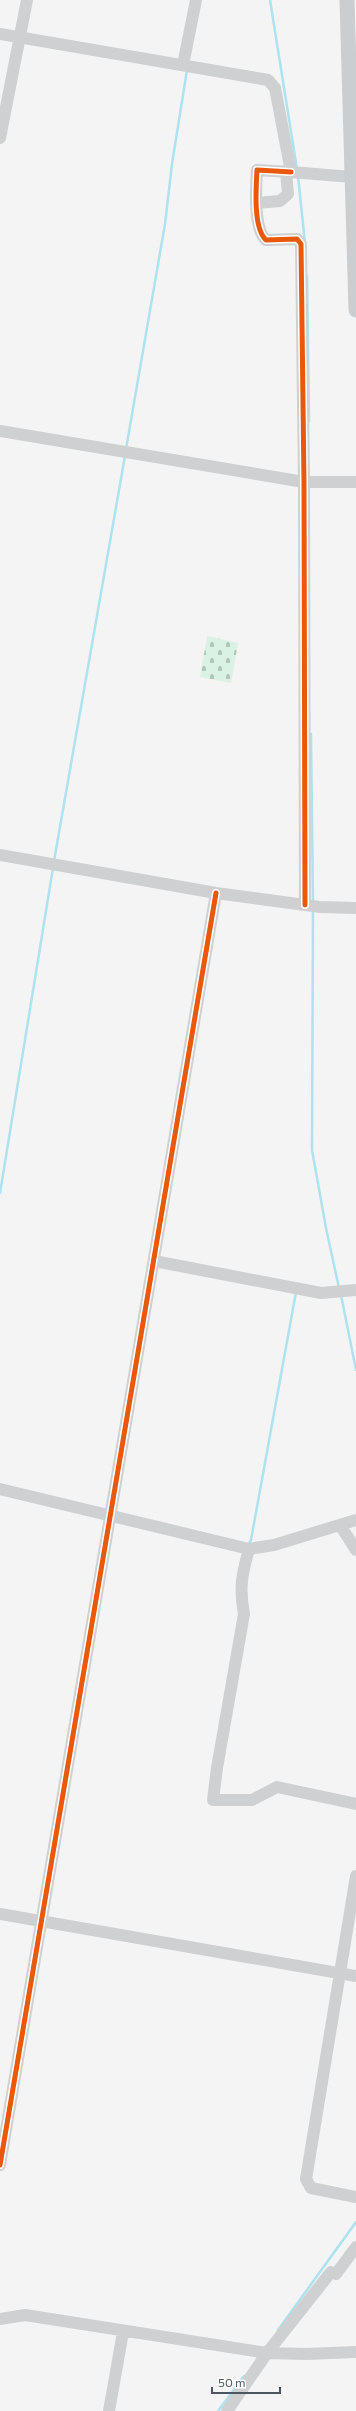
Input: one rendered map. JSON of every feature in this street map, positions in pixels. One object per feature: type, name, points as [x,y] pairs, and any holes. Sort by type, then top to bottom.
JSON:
[{"type":"main road","points":[[347,0],[356,309]]},
{"type":"street","points":[[0,138],[18,38],[27,0]]},
{"type":"street","points":[[183,65],[196,0]]},
{"type":"street","points":[[0,34],[268,80],[275,88],[288,172],[288,194],[280,201],[256,203]]},
{"type":"street","points":[[305,905],[304,482],[301,244],[296,239],[266,240],[261,236],[256,203],[256,170],[352,177]]},
{"type":"street","points":[[0,431],[304,482],[356,482]]},
{"type":"street","points":[[0,855],[216,892],[305,905],[356,908]]},
{"type":"street","points":[[0,2165],[216,892]]},
{"type":"street","points":[[154,1261],[321,1293],[356,1290]]},
{"type":"street","points":[[0,1489],[249,1549],[274,1545],[356,1520]]},
{"type":"street","points":[[340,1525],[356,1550]]},
{"type":"street","points":[[249,1549],[240,1579],[240,1597],[244,1614],[217,1768],[213,1800],[252,1800],[277,1787],[356,1804]]},
{"type":"street","points":[[356,1876],[306,2179],[310,2188],[356,2197]]},
{"type":"street","points":[[0,1914],[356,1976]]},
{"type":"street","points":[[227,2411],[267,2353],[331,2272],[336,2274],[356,2247]]},
{"type":"street","points":[[0,2318],[25,2315],[123,2332],[267,2353],[307,2354],[356,2352]]},
{"type":"street","points":[[109,2411],[123,2332]]},
{"type":"green space","points":[[207,636],[238,643],[231,683],[200,677]]},
{"type":"waterway","points":[[270,0],[297,169]]},
{"type":"waterway","points":[[126,449],[165,224],[172,164],[187,70]]},
{"type":"waterway","points":[[298,176],[305,243]]},
{"type":"waterway","points":[[307,276],[309,421]]},
{"type":"waterway","points":[[54,861],[125,456]]},
{"type":"waterway","points":[[311,734],[313,903]]},
{"type":"waterway","points":[[0,1193],[53,868]]},
{"type":"waterway","points":[[313,910],[312,1150],[326,1228],[339,1288]]},
{"type":"waterway","points":[[248,1545],[251,1540],[296,1292]]},
{"type":"waterway","points":[[341,1295],[356,1370]]},
{"type":"waterway","points":[[278,2330],[356,2222]]},
{"type":"waterway","points":[[218,2411],[244,2376]]},
{"type":"cycle path","points":[[291,172],[257,170],[256,207],[259,227],[266,240],[297,239],[301,244],[304,482],[305,905]]},
{"type":"cycle path","points":[[0,2165],[216,893]]}]
